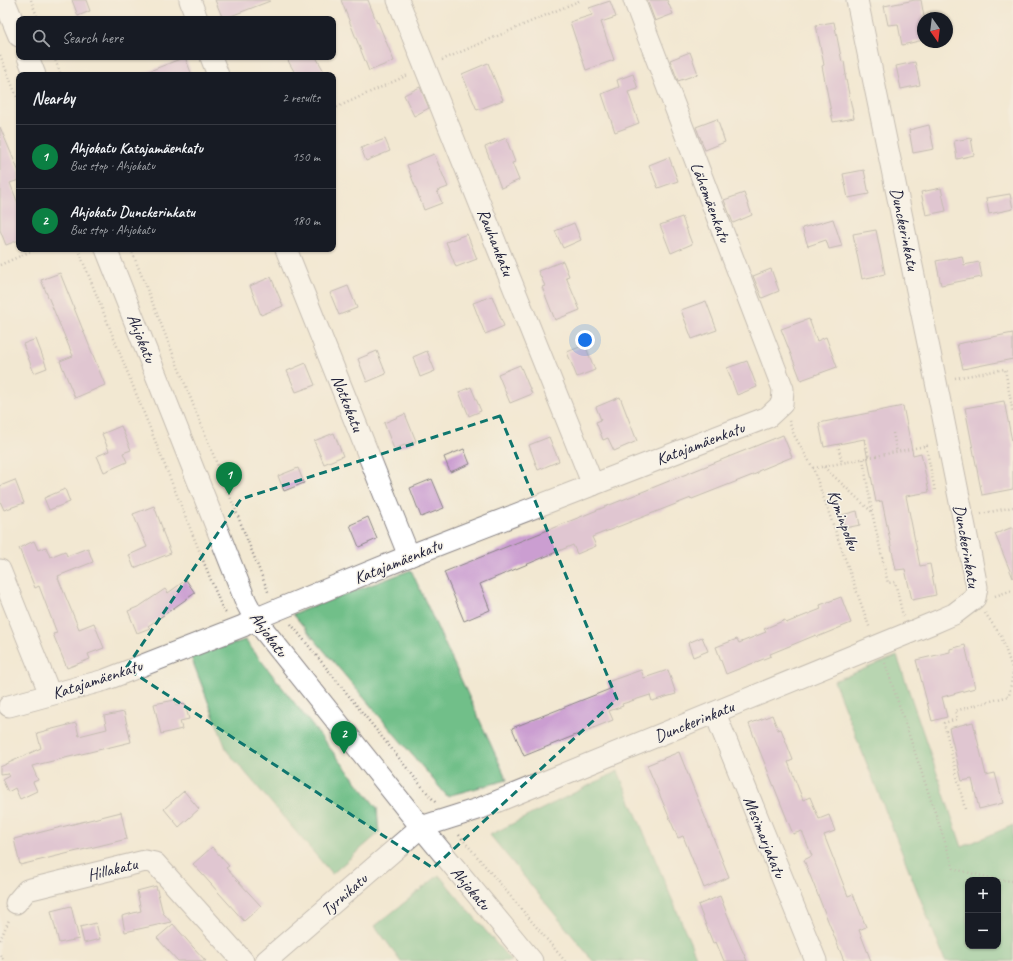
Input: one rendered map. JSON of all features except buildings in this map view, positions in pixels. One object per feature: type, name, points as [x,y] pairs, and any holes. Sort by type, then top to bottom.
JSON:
[{"type":"street","points":[[4,0],[16,29]]},
{"type":"street","points":[[190,0],[196,16]]},
{"type":"street","name":"Rauhankatu","points":[[398,0],[593,484]]},
{"type":"street","name":"Lähemäenkatu","points":[[634,0],[783,389],[782,404]]},
{"type":"street","name":"Dunckerinkatu","points":[[421,828],[481,808],[715,713],[881,653],[954,614],[975,598],[977,587],[857,0]]},
{"type":"street","points":[[29,60],[34,72]]},
{"type":"street","points":[[212,60],[217,72]]},
{"type":"street","name":"Ahjokatu","points":[[107,252],[246,602],[255,619],[421,828],[532,961]]},
{"type":"street","name":"Notkokatu","points":[[287,252],[409,556]]},
{"type":"street","name":"Katajamäenkatu","points":[[9,706],[105,680],[243,626],[255,619],[409,556],[768,417],[782,404]]},
{"type":"street","points":[[0,570],[50,694]]},
{"type":"street","name":"Mesimarjakatu","points":[[715,713],[816,961]]},
{"type":"street","name":"Tyrnikatu","points":[[266,961],[421,828]]},
{"type":"street","name":"Hillakatu","points":[[16,903],[27,890],[145,861],[155,863],[242,961]]},
{"type":"path","points":[[31,0],[37,16]]},
{"type":"path","points":[[336,108],[581,0]]},
{"type":"path","points":[[0,55],[16,95]]},
{"type":"path","points":[[55,60],[60,72]]},
{"type":"path","points":[[0,265],[29,252]]},
{"type":"path","points":[[132,252],[269,593],[279,609],[461,837],[566,961]]},
{"type":"path","points":[[936,382],[1005,369],[1013,413]]},
{"type":"path","name":"Kyminpolku","points":[[782,404],[794,434],[812,468],[873,635],[881,653],[954,869],[999,880],[1013,881]]},
{"type":"path","points":[[893,433],[897,452]]},
{"type":"path","points":[[865,439],[869,458]]},
{"type":"path","points":[[838,444],[842,463]]},
{"type":"path","points":[[812,468],[824,467],[932,445]]},
{"type":"path","points":[[926,446],[935,491]]},
{"type":"path","points":[[863,459],[872,512],[888,583],[894,582],[905,622]]},
{"type":"path","points":[[824,467],[872,512]]},
{"type":"path","points":[[963,518],[1013,508]]},
{"type":"path","points":[[965,809],[944,723],[957,719],[955,711],[1009,696],[1013,672],[1001,636],[975,598]]},
{"type":"path","points":[[0,955],[5,961]]},
{"type":"highlighted area","points":[[500,416],[617,699],[433,868],[126,668],[241,499]]},
{"type":"green space","points":[[411,570],[507,780],[447,796],[293,614]]},
{"type":"green space","points":[[245,640],[377,808],[379,833],[332,874],[227,751],[191,657]]},
{"type":"green space","points":[[897,656],[962,847],[1013,825],[1013,961],[945,961],[834,681]]},
{"type":"green space","points":[[618,771],[698,961],[593,961],[490,835]]},
{"type":"green space","points":[[439,875],[511,961],[401,961],[375,926]]},
{"type":"place","name":"Ahjokatu Katajamäenkatu","points":[[229,495]]},
{"type":"place","name":"Ahjokatu Dunckerinkatu","points":[[344,754]]}]
